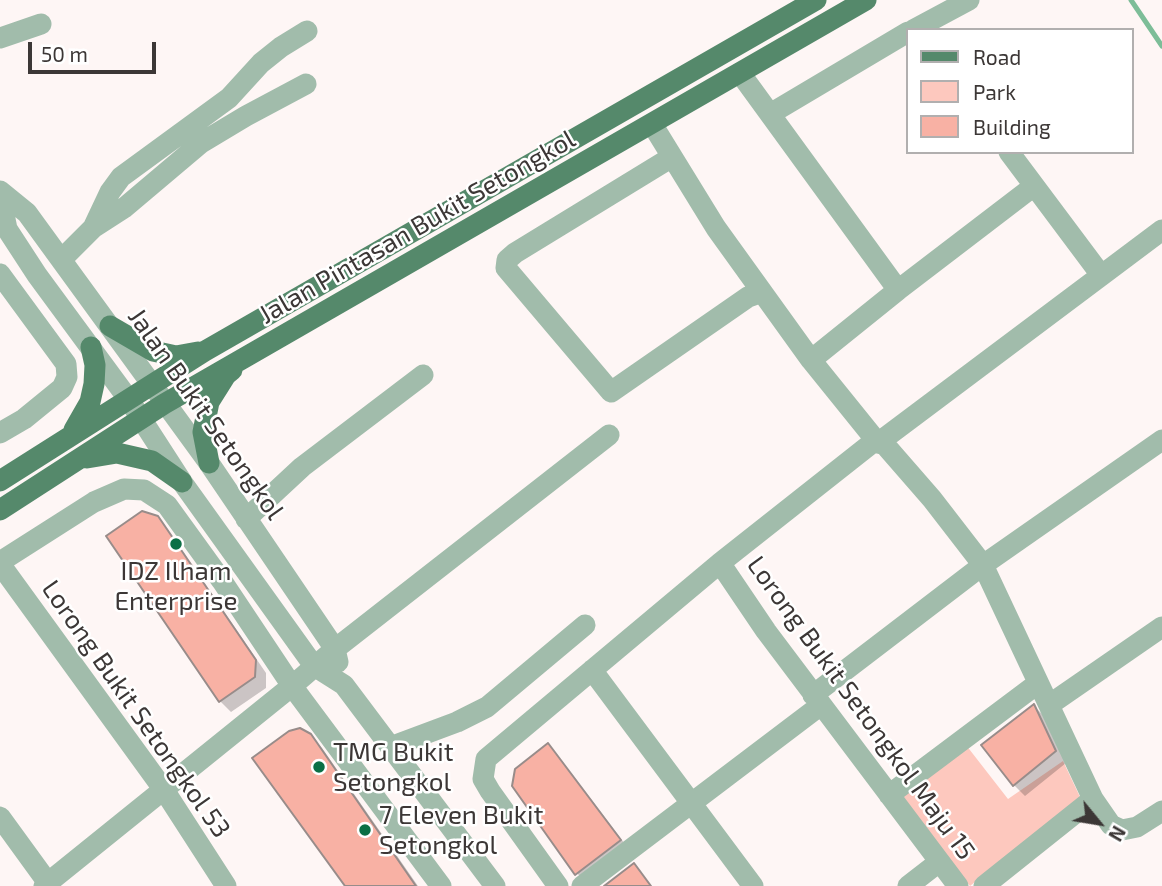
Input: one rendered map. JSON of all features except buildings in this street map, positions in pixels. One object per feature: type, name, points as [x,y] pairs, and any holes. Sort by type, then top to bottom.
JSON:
[{"type":"main road","name":"Jalan Pintasan Bukit Setongkol","points":[[0,481],[205,351],[816,0]]},
{"type":"main road","name":"Jalan Pintasan Bukit Setongkol","points":[[0,510],[164,404],[866,0]]},
{"type":"main road","points":[[110,326],[153,351],[176,356],[205,351]]},
{"type":"main road","points":[[71,435],[90,402],[95,365],[91,347]]},
{"type":"main road","points":[[209,463],[203,432],[209,402],[226,375],[250,356]]},
{"type":"main road","points":[[81,459],[117,453],[140,458],[152,461],[182,482]]},
{"type":"street","points":[[916,28],[969,0]]},
{"type":"street","points":[[0,38],[41,24]]},
{"type":"street","points":[[93,228],[110,192],[121,177],[229,99],[261,63],[307,31]]},
{"type":"street","points":[[770,114],[906,34]]},
{"type":"street","points":[[740,73],[898,290]]},
{"type":"street","points":[[61,260],[93,228],[124,208],[201,144],[306,84]]},
{"type":"street","points":[[652,124],[716,228],[811,360],[878,443]]},
{"type":"street","points":[[1010,154],[1101,275]]},
{"type":"street","points":[[672,157],[514,253],[506,268],[611,392],[748,297],[762,292]]},
{"type":"street","points":[[811,360],[1034,186]]},
{"type":"street","name":"Jalan Bukit Setongkol","points":[[0,192],[27,213],[209,463],[335,649],[344,685]]},
{"type":"street","name":"Jalan Bukit Setongkol","points":[[0,192],[6,229],[129,400],[182,482],[314,666],[344,685],[495,886]]},
{"type":"street","points":[[878,443],[1162,230]]},
{"type":"street","points":[[0,274],[66,364],[67,377],[62,387],[24,419],[0,433]]},
{"type":"street","points":[[247,519],[302,467],[423,375]]},
{"type":"street","points":[[0,817],[46,885],[335,649],[609,435]]},
{"type":"street","points":[[582,886],[691,803],[983,565],[1162,440]]},
{"type":"street","points":[[558,886],[483,779],[486,760],[720,563],[872,443],[884,445],[932,499],[983,565],[1093,799],[1111,825],[1122,830],[1137,827],[1162,811]]},
{"type":"street","points":[[0,563],[94,502],[124,489],[144,490],[167,505],[292,686],[442,886]]},
{"type":"street","name":"Lorong Bukit Setongkol 53","points":[[0,563],[163,790],[226,886]]},
{"type":"street","name":"Lorong Bukit Setongkol Maju 15","points":[[720,563],[766,631],[958,886]]},
{"type":"street","points":[[390,747],[457,722],[487,706],[585,625]]},
{"type":"street","points":[[1049,705],[1162,627]]},
{"type":"street","points":[[593,670],[753,886]]},
{"type":"street","points":[[889,795],[1037,684]]},
{"type":"street","points":[[984,886],[1093,799]]},
{"type":"street","points":[[908,886],[939,862]]},
{"type":"green space","points":[[966,745],[1008,799],[1063,761],[1080,797],[970,886],[900,797]]},
{"type":"waterway","points":[[1131,0],[1162,46]]},
{"type":"place","name":"IDZ Ilham Enterprise","points":[[176,544]]},
{"type":"place","name":"TMG Bukit Setongkol","points":[[319,767]]},
{"type":"place","name":"7 Eleven Bukit Setongkol","points":[[365,830]]}]
